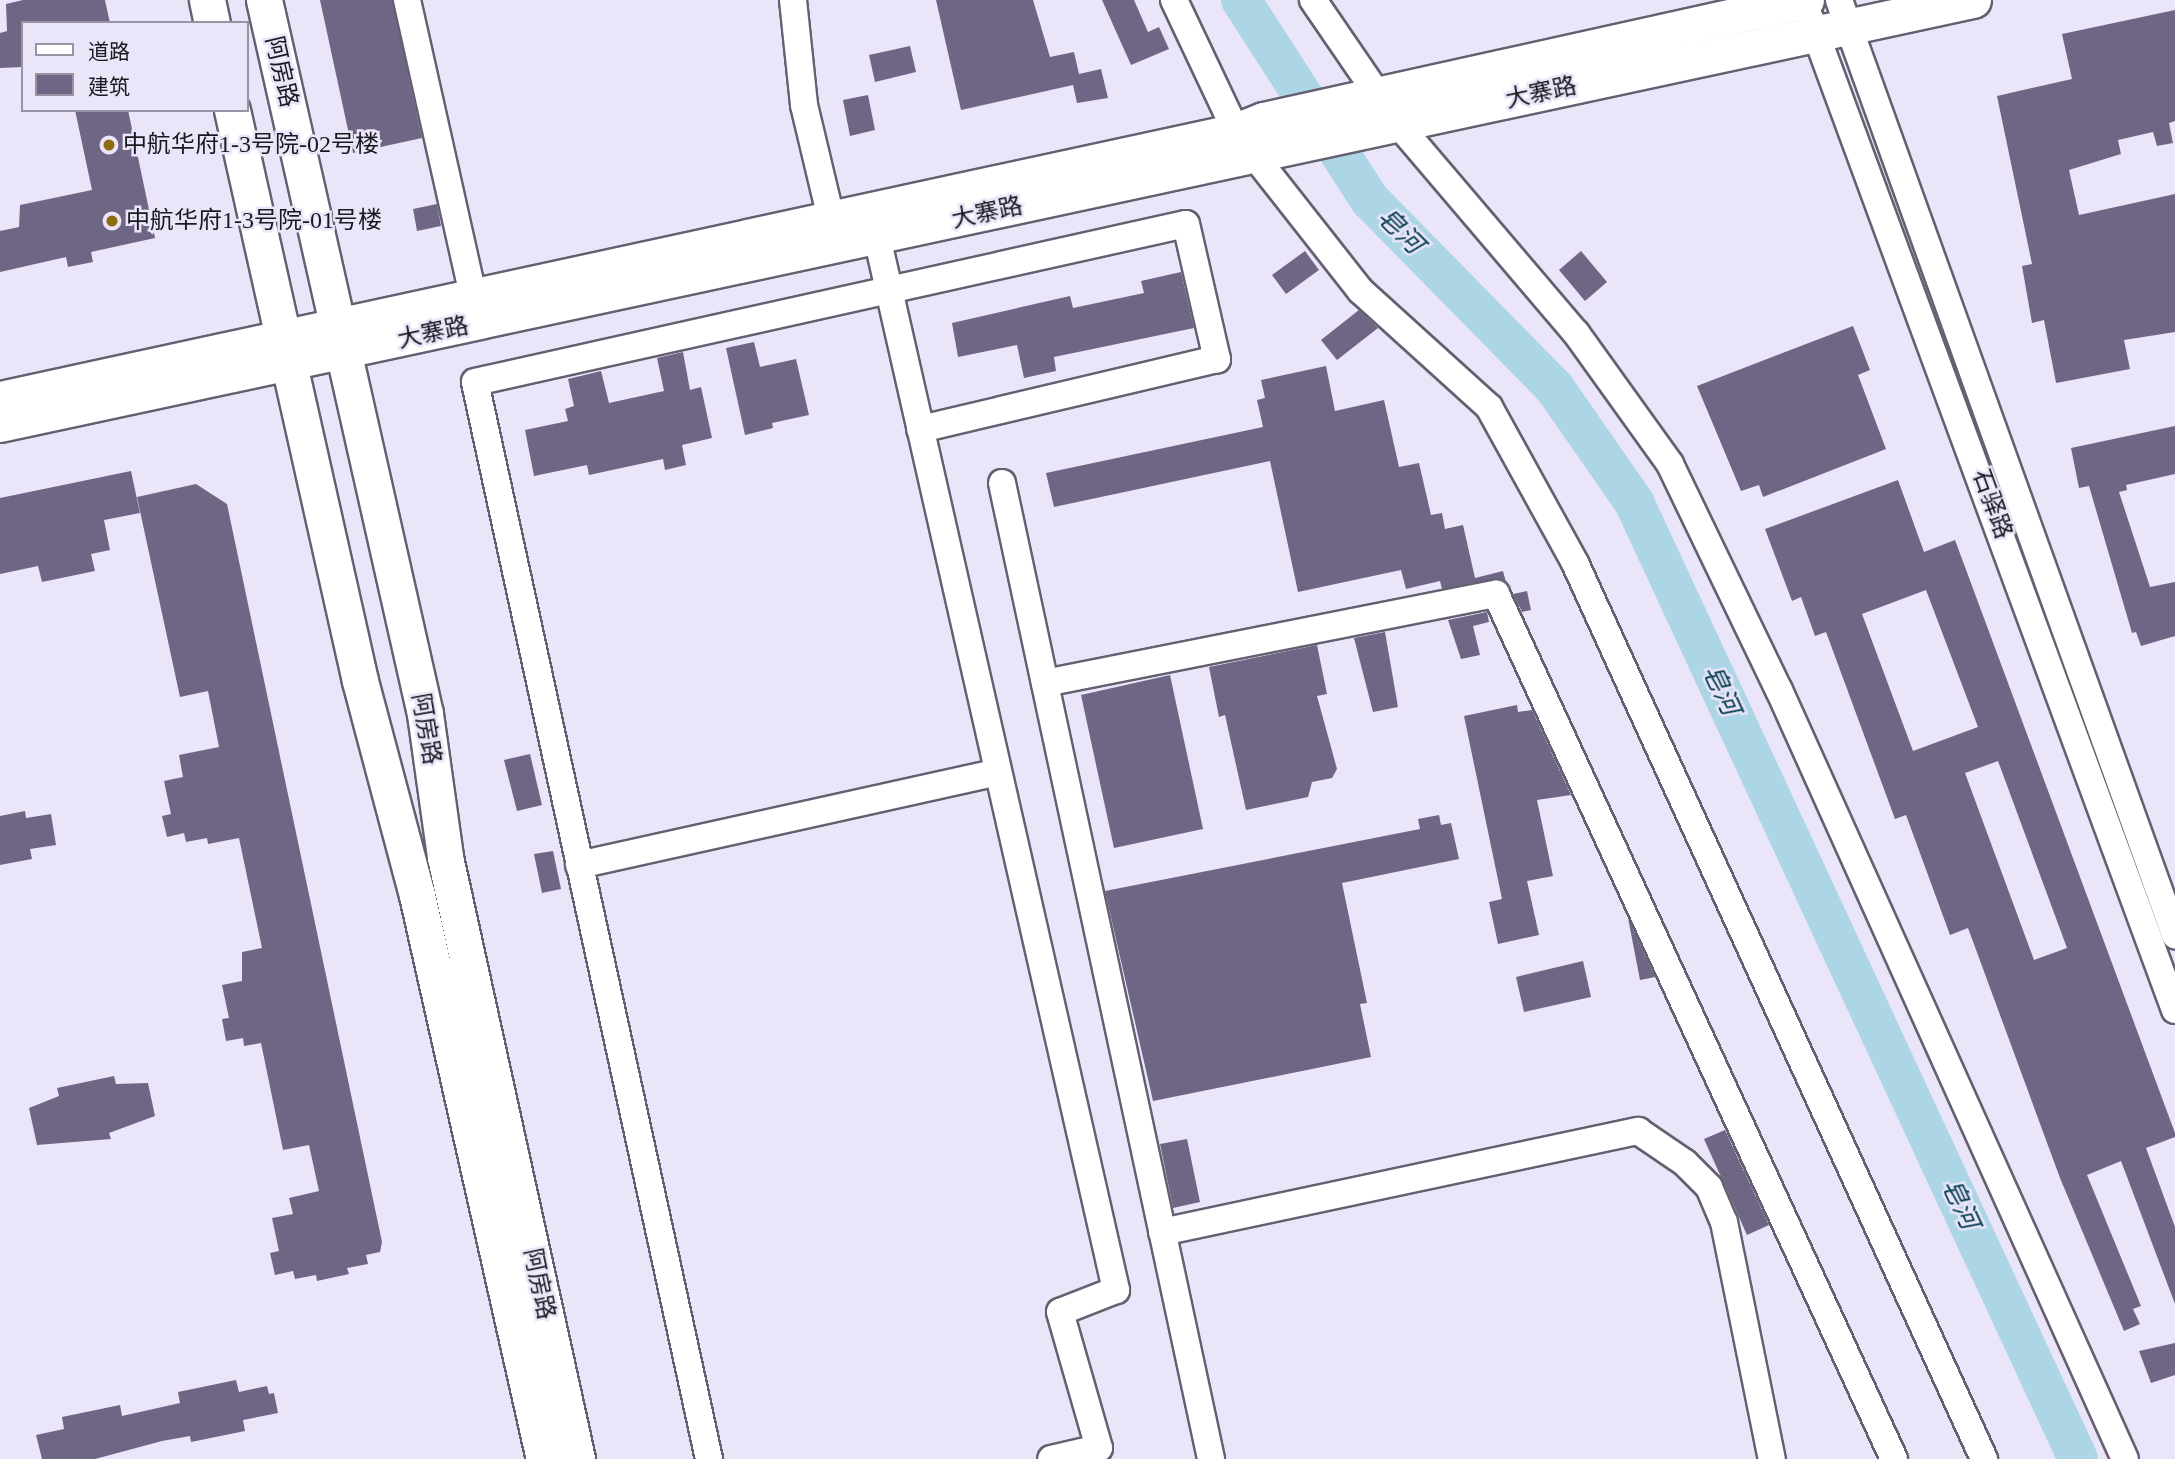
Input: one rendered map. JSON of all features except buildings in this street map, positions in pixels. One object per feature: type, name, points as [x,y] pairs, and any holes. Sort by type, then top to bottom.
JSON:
[{"type":"main road","points":[[208,0],[212,21]]},
{"type":"main road","name":"阿房路","points":[[264,0],[425,714],[445,857],[578,1459]]},
{"type":"main road","name":"大寨路","points":[[0,424],[341,338],[877,237],[1259,138],[1361,99],[1804,0]]},
{"type":"main road","name":"大寨路","points":[[341,338],[473,295],[831,218],[1259,138],[1385,127],[1835,20],[1973,0]]},
{"type":"main road","name":"阿房路","points":[[232,112],[339,590],[417,895],[544,1459]]},
{"type":"main road","name":"大寨路","points":[[0,399],[285,352]]},
{"type":"main road","points":[[339,590],[395,579]]},
{"type":"street","points":[[407,0],[473,295]]},
{"type":"street","points":[[793,0],[804,104],[831,218]]},
{"type":"street","points":[[1174,0],[1259,138],[1361,291],[1489,407],[1575,563],[1984,1459]]},
{"type":"street","points":[[1313,0],[1361,99],[1576,333],[1670,464],[1779,690],[2124,1459]]},
{"type":"street","name":"石驿路","points":[[1804,0],[1835,20],[2175,934]]},
{"type":"street","name":"石驿路","points":[[1835,20],[2175,1010]]},
{"type":"street","points":[[709,1459],[475,382],[1186,224],[1217,359],[920,429]]},
{"type":"street","points":[[877,237],[1116,1290],[1060,1312],[1099,1448],[1051,1459]]},
{"type":"street","points":[[1002,482],[1211,1459]]},
{"type":"street","points":[[1045,683],[1496,594],[1894,1459]]},
{"type":"street","points":[[579,865],[998,772]]},
{"type":"street","points":[[1162,1232],[1638,1131],[1685,1163],[1709,1187],[1724,1222],[1773,1459]]},
{"type":"waterway","name":"皂河","points":[[1241,0],[1370,200],[1554,387],[1634,502],[2078,1459]]},
{"type":"place","name":"中航华府1-3号院-02号楼","points":[[109,145]]},
{"type":"place","name":"中航华府1-3号院-01号楼","points":[[112,221]]}]
